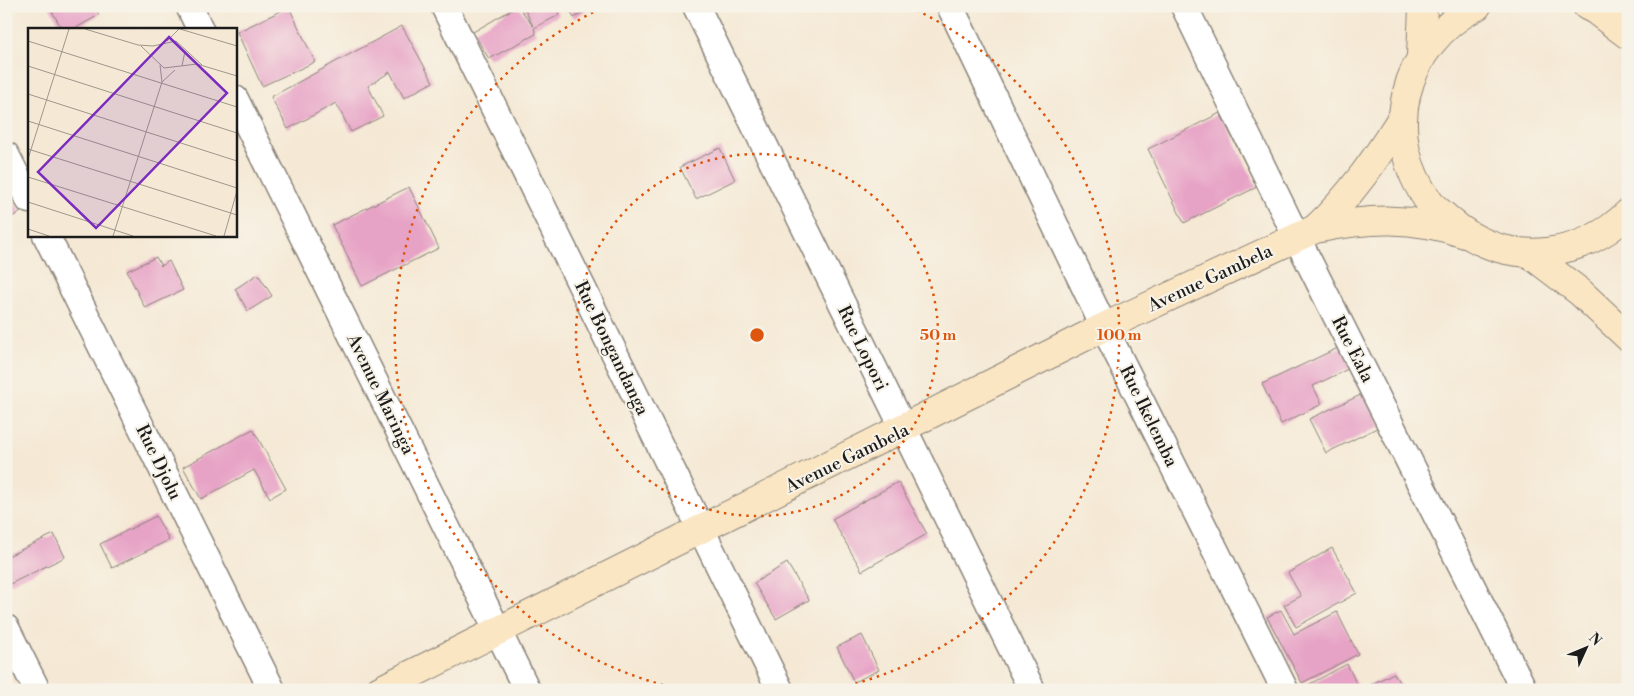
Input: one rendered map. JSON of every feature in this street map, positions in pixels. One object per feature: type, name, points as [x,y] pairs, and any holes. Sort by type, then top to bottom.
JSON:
[{"type":"street","points":[[189,6],[200,28]]},
{"type":"street","name":"Rue Bongandanga","points":[[444,6],[780,690]]},
{"type":"street","name":"Rue Lopori","points":[[696,6],[1032,690]]},
{"type":"street","name":"Rue Ikelemba","points":[[950,6],[1104,327],[1285,690]]},
{"type":"street","name":"Rue Eala","points":[[1184,6],[1306,234],[1524,690]]},
{"type":"street","points":[[1421,56],[1423,6]]},
{"type":"street","points":[[1477,6],[1461,14],[1439,32],[1421,56],[1405,95],[1402,116],[1408,162],[1430,203],[1465,234],[1485,245],[1507,251],[1530,254],[1565,250],[1598,236],[1628,213]]},
{"type":"street","points":[[1591,8],[1628,19]]},
{"type":"street","points":[[1591,8],[1628,35]]},
{"type":"street","name":"Avenue Maringa","points":[[236,101],[527,690]]},
{"type":"street","points":[[1306,234],[1335,211],[1362,178],[1402,116]]},
{"type":"street","points":[[6,155],[28,198]]},
{"type":"street","points":[[1306,234],[1342,224],[1390,220],[1418,221],[1465,234]]},
{"type":"street","name":"Avenue Gambela","points":[[380,690],[903,430],[1104,327],[1306,234]]},
{"type":"street","name":"Rue Djolu","points":[[46,236],[272,690]]},
{"type":"street","points":[[1530,254],[1580,292],[1628,337]]},
{"type":"street","points":[[6,628],[37,690]]},
{"type":"building","points":[[49,6],[94,6],[99,15],[76,28],[61,28]]},
{"type":"building","points":[[518,6],[533,26],[523,6],[555,6],[559,15],[534,28],[536,34],[489,59],[473,32]]},
{"type":"building","points":[[567,6],[594,6],[574,18]]},
{"type":"building","points":[[289,7],[315,62],[262,86],[237,32]]},
{"type":"building","points":[[402,26],[433,82],[404,98],[390,72],[368,86],[383,116],[351,132],[336,103],[288,129],[271,97]]},
{"type":"building","points":[[1220,113],[1257,187],[1184,223],[1148,149]]},
{"type":"building","points":[[720,148],[735,180],[696,199],[680,167]]},
{"type":"building","points":[[409,187],[439,248],[362,286],[332,225]]},
{"type":"building","points":[[6,191],[21,212],[6,220]]},
{"type":"building","points":[[156,257],[161,266],[169,261],[183,290],[145,308],[127,271]]},
{"type":"building","points":[[258,274],[272,296],[248,311],[235,289]]},
{"type":"building","points":[[1342,346],[1352,367],[1313,386],[1322,404],[1281,424],[1262,384]]},
{"type":"building","points":[[1365,393],[1381,426],[1326,453],[1309,419]]},
{"type":"building","points":[[253,429],[286,489],[270,498],[254,470],[201,499],[183,467]]},
{"type":"building","points":[[898,482],[927,534],[862,571],[832,519]]},
{"type":"building","points":[[156,516],[169,540],[112,568],[100,544]]},
{"type":"building","points":[[54,534],[65,557],[10,584],[6,576],[6,557]]},
{"type":"building","points":[[1332,548],[1357,593],[1296,627],[1284,605],[1301,596],[1288,573]]},
{"type":"building","points":[[787,563],[809,600],[776,619],[754,583]]},
{"type":"building","points":[[1281,610],[1294,634],[1337,612],[1358,654],[1302,683],[1267,617]]},
{"type":"building","points":[[862,635],[879,670],[854,682],[837,647]]},
{"type":"building","points":[[1347,664],[1357,685],[1348,690],[1308,690],[1306,686]]},
{"type":"building","points":[[1394,673],[1403,690],[1360,690]]}]
